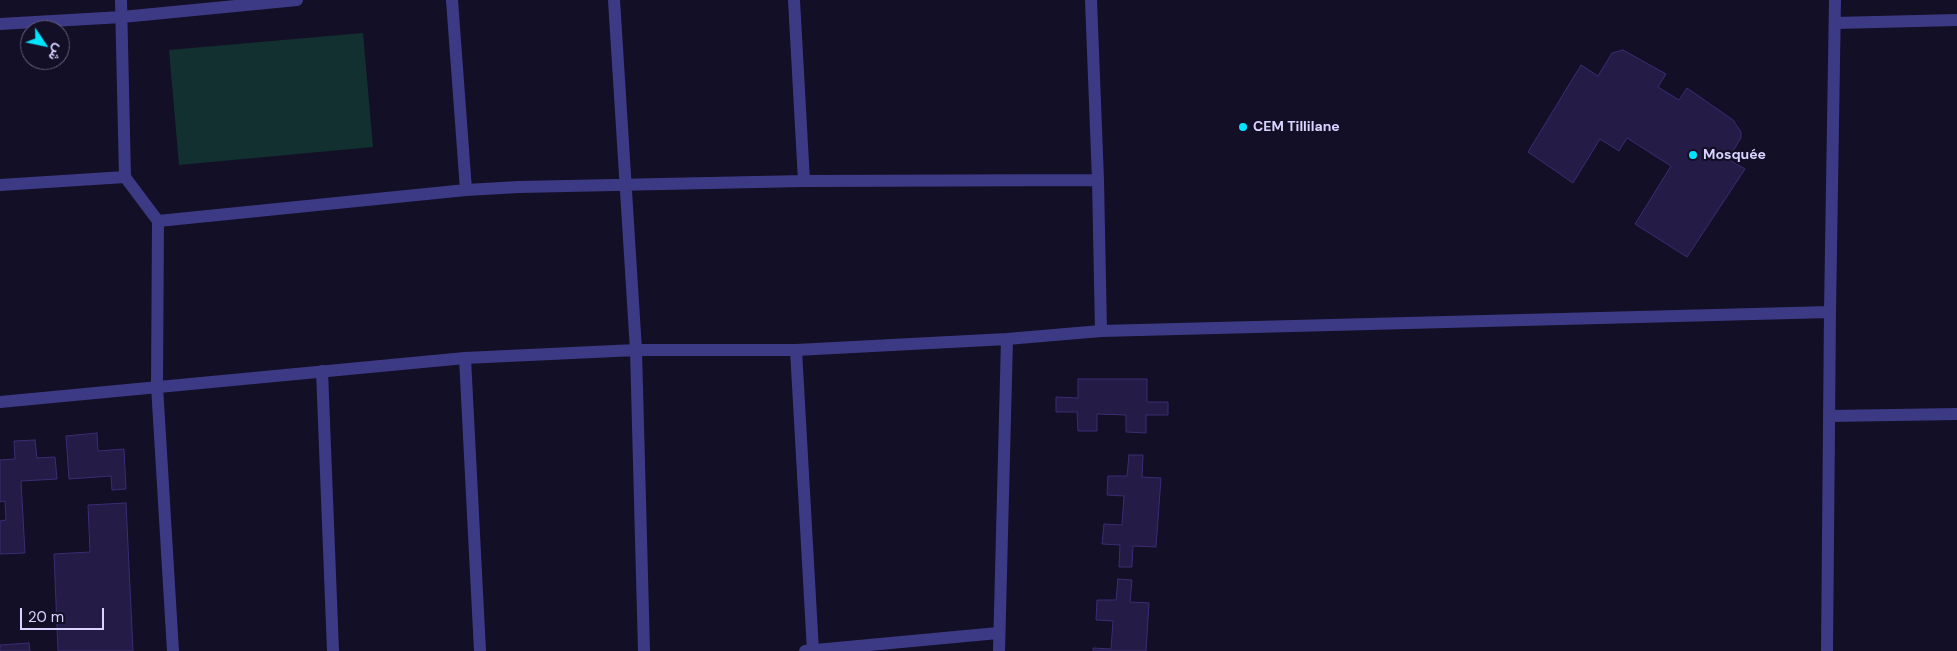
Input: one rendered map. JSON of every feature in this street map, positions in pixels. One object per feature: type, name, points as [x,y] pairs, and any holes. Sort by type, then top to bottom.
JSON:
[{"type":"street","points":[[121,0],[125,177],[158,221],[157,386],[173,651]]},
{"type":"street","points":[[0,24],[122,17],[297,0]]},
{"type":"street","points":[[452,0],[466,190]]},
{"type":"street","points":[[614,0],[636,350],[644,651]]},
{"type":"street","points":[[794,0],[804,181]]},
{"type":"street","points":[[1091,0],[1098,180],[1101,331]]},
{"type":"street","points":[[1827,651],[1835,0]]},
{"type":"street","points":[[1835,23],[1957,20]]},
{"type":"street","points":[[0,185],[125,177]]},
{"type":"street","points":[[158,221],[466,190],[627,184],[804,181],[1098,180]]},
{"type":"street","points":[[0,402],[464,358],[636,350],[796,350],[1007,339],[1101,331],[1830,312]]},
{"type":"street","points":[[999,651],[1007,339]]},
{"type":"street","points":[[796,350],[811,651],[998,633]]},
{"type":"street","points":[[464,358],[480,651]]},
{"type":"street","points":[[322,371],[333,651]]},
{"type":"street","points":[[1829,416],[1957,414]]},
{"type":"green space","points":[[363,33],[373,147],[179,165],[169,50]]},
{"type":"building","name":"Mosquée","points":[[1623,50],[1666,74],[1658,87],[1679,100],[1687,88],[1733,120],[1741,132],[1741,138],[1728,159],[1745,169],[1687,257],[1635,224],[1671,166],[1627,138],[1619,151],[1600,139],[1573,183],[1528,152],[1581,65],[1598,76],[1612,53]]},
{"type":"building","points":[[1078,379],[1147,379],[1147,402],[1168,402],[1168,415],[1146,415],[1146,433],[1126,432],[1126,415],[1097,414],[1097,431],[1078,431],[1077,412],[1056,412],[1056,397],[1078,398]]},
{"type":"building","points":[[97,433],[98,451],[124,449],[126,489],[112,490],[111,476],[69,479],[66,436]]},
{"type":"building","points":[[35,440],[37,458],[55,457],[57,479],[21,481],[25,553],[0,554],[0,521],[6,520],[5,501],[0,502],[0,460],[15,459],[14,441]]},
{"type":"building","points":[[1129,455],[1143,455],[1142,477],[1161,478],[1156,547],[1133,546],[1132,567],[1119,567],[1120,545],[1102,544],[1104,524],[1122,525],[1124,496],[1107,495],[1108,476],[1127,476]]},
{"type":"building","points":[[126,503],[133,651],[58,651],[54,554],[90,552],[88,505]]},
{"type":"building","points":[[1118,579],[1132,580],[1130,602],[1149,603],[1146,651],[1093,651],[1093,648],[1111,649],[1113,621],[1096,620],[1097,600],[1116,600]]},
{"type":"building","points":[[29,643],[30,651],[0,651],[0,645]]},
{"type":"place","name":"CEM Tillilane","points":[[1243,127]]},
{"type":"place","name":"Mosquée","points":[[1693,155]]}]
